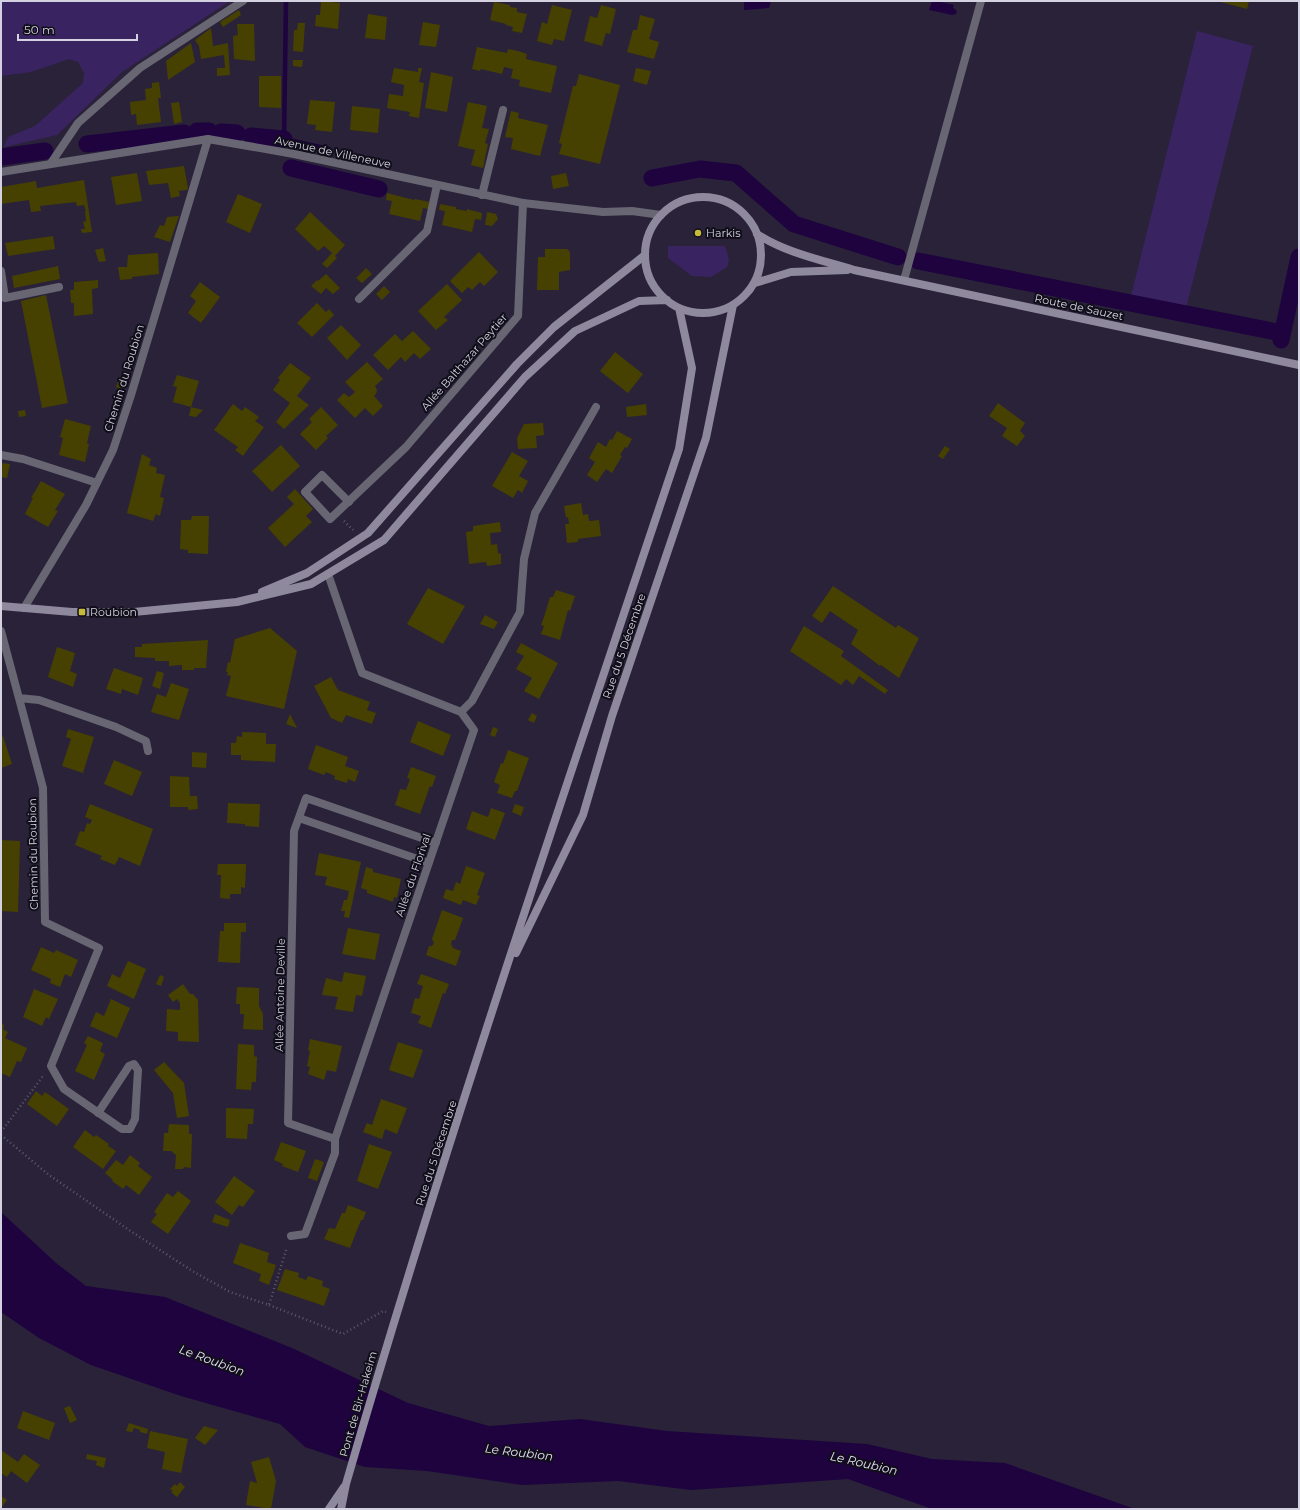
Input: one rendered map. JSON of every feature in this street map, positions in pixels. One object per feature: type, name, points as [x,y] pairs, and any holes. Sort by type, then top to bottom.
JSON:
[{"type":"main road","points":[[695,198],[715,198],[733,205],[748,218],[757,234],[761,250],[760,267],[755,283],[733,306],[715,312],[697,313],[679,308],[667,300],[655,288],[648,272],[645,255],[647,240],[652,227],[661,215],[677,203],[695,198]]},
{"type":"main road","name":"Route de Sauzet","points":[[757,234],[770,242],[792,251],[854,270],[1299,365]]},
{"type":"main road","points":[[237,602],[307,573],[368,533],[511,370],[554,326],[645,255]]},
{"type":"main road","name":"Route de Sauzet","points":[[755,283],[791,272],[854,270]]},
{"type":"main road","points":[[1,606],[72,612],[134,612],[237,602],[311,584],[384,540],[525,377],[575,331],[639,301],[667,300]]},
{"type":"main road","name":"Rue du 5 Décembre","points":[[502,982],[583,815],[612,716],[706,438],[733,306]]},
{"type":"main road","name":"Rue du 5 Décembre","points":[[391,1330],[502,982],[679,449],[692,368],[679,308]]},
{"type":"main road","name":"Pont de Bir-Hakeim","points":[[346,1484],[391,1330]]},
{"type":"main road","points":[[329,1509],[346,1484]]},
{"type":"main road","points":[[342,1509],[346,1484]]},
{"type":"street","points":[[51,163],[78,123],[140,68],[243,1]]},
{"type":"street","points":[[904,280],[981,1]]},
{"type":"street","points":[[482,195],[503,110]]},
{"type":"street","name":"Avenue de Villeneuve","points":[[1,172],[208,139],[294,154],[523,203],[602,212],[632,212],[661,215]]},
{"type":"street","name":"Chemin du Roubion","points":[[24,608],[86,505],[113,450],[208,139]]},
{"type":"street","points":[[359,299],[427,231],[437,185]]},
{"type":"street","name":"Allée Balthazar Peytier","points":[[337,513],[406,447],[518,316],[523,203]]},
{"type":"street","points":[[1,271],[5,298],[60,287]]},
{"type":"street","points":[[328,574],[362,673],[461,712],[472,701],[520,612],[524,559],[535,513],[596,407]]},
{"type":"street","points":[[1,455],[23,459],[97,483]]},
{"type":"street","points":[[337,513],[330,519],[305,492],[322,475],[349,502]]},
{"type":"street","name":"Chemin du Roubion","points":[[1,631],[43,788],[45,922],[98,948],[51,1066]]},
{"type":"street","points":[[19,698],[38,700],[116,727],[146,741],[148,751]]},
{"type":"street","name":"Allée du Florival","points":[[290,1236],[305,1234],[335,1153],[335,1139],[474,730],[461,712]]},
{"type":"street","name":"Allée Antoine Deville","points":[[335,1139],[288,1123],[294,831],[306,798],[436,842]]},
{"type":"street","points":[[299,818],[429,863]]},
{"type":"street","points":[[51,1066],[64,1089],[98,1113],[122,1129],[130,1129],[135,1119],[138,1070],[134,1064],[129,1066],[98,1113]]},
{"type":"path","points":[[337,513],[360,538]]},
{"type":"path","points":[[51,1066],[1,1134],[49,1175],[194,1272],[230,1292],[269,1305],[343,1334],[383,1311],[395,1315]]},
{"type":"path","points":[[269,1305],[290,1236]]},
{"type":"shaded area","points":[[1,1],[230,1],[122,72],[57,135],[4,147],[8,137],[35,126],[83,83],[84,73],[78,62],[69,59],[31,72],[1,76]]},
{"type":"shaded area","points":[[1197,31],[1253,46],[1186,308],[1130,300]]},
{"type":"shaded area","points":[[668,246],[725,246],[729,259],[727,267],[711,277],[692,276],[668,258]]},
{"type":"water","points":[[744,1],[771,1],[769,8],[744,10]]},
{"type":"water","points":[[932,1],[954,5],[953,8],[957,11],[956,14],[952,15],[929,10]]},
{"type":"water","name":"Le Roubion","points":[[1,1212],[56,1263],[86,1286],[165,1297],[292,1348],[408,1403],[489,1426],[580,1419],[667,1431],[867,1444],[932,1459],[1005,1463],[1135,1509],[932,1509],[848,1479],[691,1490],[618,1481],[522,1485],[427,1471],[365,1467],[305,1447],[280,1424],[181,1396],[91,1365],[39,1338],[1,1312]]},
{"type":"building","points":[[321,1],[340,3],[338,29],[315,26],[316,15],[320,15]]},
{"type":"building","points":[[1217,1],[1249,1],[1247,9]]},
{"type":"building","points":[[494,2],[510,5],[510,7],[517,8],[517,12],[527,14],[522,33],[512,31],[513,27],[506,24],[490,20]]},
{"type":"building","points":[[552,5],[572,10],[564,41],[554,39],[552,45],[537,41],[542,22],[547,24]]},
{"type":"building","points":[[601,5],[616,9],[610,34],[606,33],[602,46],[584,41],[590,16],[597,18]]},
{"type":"building","points":[[239,10],[241,15],[223,27],[220,22]]},
{"type":"building","points":[[368,14],[387,17],[385,40],[365,38]]},
{"type":"building","points":[[640,15],[655,19],[649,39],[659,42],[654,59],[627,52],[633,30],[637,30]]},
{"type":"building","points":[[423,22],[440,25],[436,47],[419,45]]},
{"type":"building","points":[[298,23],[305,23],[303,52],[293,51],[294,30],[297,30]]},
{"type":"building","points":[[237,24],[254,24],[255,61],[234,59],[233,36],[238,35]]},
{"type":"building","points":[[211,28],[213,46],[228,43],[230,75],[217,76],[217,68],[225,68],[224,55],[201,59],[199,46],[195,40]]},
{"type":"building","points":[[191,43],[195,62],[168,80],[166,61]]},
{"type":"building","points":[[477,47],[507,53],[508,49],[518,51],[527,54],[526,59],[557,66],[551,93],[519,86],[520,80],[511,78],[513,69],[504,67],[502,74],[481,69],[480,71],[472,69]]},
{"type":"building","points":[[293,60],[303,60],[302,67],[293,66]]},
{"type":"building","points":[[394,68],[418,72],[418,68],[422,68],[419,82],[424,83],[419,118],[409,116],[410,112],[387,108],[389,94],[403,96],[404,85],[391,82]]},
{"type":"building","points":[[636,68],[651,71],[647,85],[633,81]]},
{"type":"building","points":[[431,72],[453,77],[447,112],[425,108]]},
{"type":"building","points":[[579,74],[620,85],[600,164],[559,154],[562,144],[559,143],[573,86],[576,86]]},
{"type":"building","points":[[259,76],[281,76],[281,108],[259,107]]},
{"type":"building","points":[[159,82],[161,98],[158,98],[161,122],[137,125],[136,114],[131,115],[130,102],[146,100],[145,89],[152,88],[152,83]]},
{"type":"building","points":[[310,100],[335,102],[332,132],[315,130],[316,125],[307,124]]},
{"type":"building","points":[[179,102],[182,122],[174,124],[171,103]]},
{"type":"building","points":[[468,102],[487,106],[482,128],[489,129],[485,143],[488,144],[483,168],[471,165],[475,150],[458,146]]},
{"type":"building","points":[[352,106],[380,109],[378,133],[350,130]]},
{"type":"building","points":[[511,111],[519,113],[518,118],[548,125],[540,156],[511,149],[513,138],[505,137]]},
{"type":"building","points":[[184,166],[188,188],[187,190],[179,191],[180,196],[171,198],[168,183],[149,185],[146,171]]},
{"type":"building","points":[[137,173],[142,201],[116,205],[111,177]]},
{"type":"building","points":[[566,173],[569,186],[553,189],[551,176]]},
{"type":"building","points":[[84,180],[92,232],[82,233],[81,229],[85,229],[83,222],[86,221],[86,211],[84,205],[77,206],[76,202],[40,206],[41,211],[31,212],[29,200],[1,204],[1,187],[36,181],[37,188]]},
{"type":"building","points":[[387,193],[414,200],[430,202],[428,209],[423,208],[420,221],[389,214],[392,201],[386,200]]},
{"type":"building","points":[[238,194],[262,204],[250,233],[226,222]]},
{"type":"building","points":[[440,204],[456,207],[456,209],[467,211],[467,209],[482,213],[481,220],[475,219],[472,232],[442,225],[445,211],[439,210]]},
{"type":"building","points":[[310,212],[345,245],[335,256],[337,258],[327,268],[322,264],[332,253],[324,246],[318,251],[295,229]]},
{"type":"building","points":[[487,212],[496,214],[498,219],[492,226],[485,225]]},
{"type":"building","points":[[179,216],[170,242],[154,237],[160,225],[164,226],[167,217]]},
{"type":"building","points":[[53,236],[55,249],[8,256],[5,243]]},
{"type":"building","points":[[103,248],[106,261],[99,262],[95,250]]},
{"type":"building","points":[[545,249],[567,249],[570,252],[570,270],[559,272],[559,290],[537,290],[538,257],[545,257]]},
{"type":"building","points":[[479,252],[498,272],[484,286],[480,282],[472,290],[468,287],[462,293],[450,281]]},
{"type":"building","points":[[158,253],[159,274],[120,280],[118,267],[127,267],[128,255]]},
{"type":"building","points":[[58,266],[60,279],[14,288],[12,276]]},
{"type":"building","points":[[366,268],[372,274],[362,283],[356,278]]},
{"type":"building","points":[[326,274],[340,288],[333,294],[326,288],[321,294],[311,286]]},
{"type":"building","points":[[98,280],[98,288],[92,289],[93,314],[74,316],[74,303],[71,303],[70,290],[74,290],[74,282]]},
{"type":"building","points":[[200,282],[220,297],[201,323],[188,313],[196,301],[190,296]]},
{"type":"building","points":[[447,284],[462,300],[444,317],[448,320],[436,330],[418,311]]},
{"type":"building","points":[[384,286],[390,292],[382,300],[376,294]]},
{"type":"building","points":[[46,295],[68,403],[42,408],[21,301]]},
{"type":"building","points":[[317,303],[326,312],[329,309],[334,315],[312,337],[297,323]]},
{"type":"building","points":[[341,325],[361,345],[347,360],[327,338]]},
{"type":"building","points":[[413,331],[431,349],[420,359],[414,353],[405,362],[401,357],[388,370],[373,355],[395,334],[402,341]]},
{"type":"building","points":[[615,352],[643,374],[628,393],[600,371]]},
{"type":"building","points":[[367,362],[383,379],[375,386],[377,390],[374,396],[383,406],[373,416],[365,408],[355,418],[337,400],[344,393],[349,397],[355,392],[345,382]]},
{"type":"building","points":[[290,363],[311,378],[297,396],[309,405],[284,429],[276,422],[290,403],[273,390],[280,380],[278,378]]},
{"type":"building","points":[[177,375],[199,381],[191,407],[173,402],[177,387],[173,386]]},
{"type":"building","points":[[120,376],[125,378],[121,389],[116,387]]},
{"type":"building","points":[[998,403],[1025,423],[1020,431],[1025,436],[1017,446],[1002,436],[1007,428],[989,416]]},
{"type":"building","points":[[233,404],[242,411],[245,407],[259,417],[255,421],[264,427],[243,456],[235,450],[238,447],[214,430]]},
{"type":"building","points":[[646,404],[647,415],[627,417],[626,407]]},
{"type":"building","points":[[191,407],[203,410],[196,417],[189,416]]},
{"type":"building","points":[[321,407],[338,425],[326,436],[328,438],[316,450],[300,434],[312,422],[309,419]]},
{"type":"building","points":[[25,410],[26,416],[19,417],[18,411]]},
{"type":"building","points":[[65,419],[91,426],[85,462],[59,455],[63,438],[60,437]]},
{"type":"building","points":[[543,423],[544,435],[536,436],[537,448],[518,449],[517,438],[524,424]]},
{"type":"building","points":[[617,431],[632,439],[627,448],[625,447],[620,455],[622,456],[612,473],[606,469],[597,482],[587,475],[595,462],[589,458],[598,442],[606,447],[610,439],[612,440]]},
{"type":"building","points":[[281,445],[300,466],[272,492],[252,471]]},
{"type":"building","points":[[945,446],[950,449],[943,459],[938,456]]},
{"type":"building","points":[[512,452],[528,461],[519,476],[528,481],[522,493],[518,490],[513,498],[492,486]]},
{"type":"building","points":[[142,454],[151,459],[149,465],[157,468],[156,473],[165,475],[160,497],[164,498],[160,516],[156,514],[153,521],[127,513]]},
{"type":"building","points":[[1,463],[10,464],[7,478],[1,477]]},
{"type":"building","points":[[41,481],[65,494],[55,510],[58,511],[48,527],[25,514],[33,498],[31,498]]},
{"type":"building","points":[[295,489],[313,509],[306,516],[312,522],[285,547],[268,528],[294,504],[287,497]]},
{"type":"building","points":[[581,503],[583,515],[588,514],[589,521],[599,520],[601,536],[578,539],[578,542],[567,543],[565,524],[569,524],[568,517],[566,518],[564,506]]},
{"type":"building","points":[[192,516],[209,516],[208,554],[188,553],[188,550],[180,549],[181,520],[191,520]]},
{"type":"building","points":[[500,522],[501,532],[490,533],[491,545],[497,544],[498,553],[501,554],[501,564],[487,566],[486,562],[469,564],[466,532],[473,531],[473,526]]},
{"type":"building","points":[[833,586],[896,628],[898,625],[919,638],[899,678],[851,644],[858,630],[830,611],[822,623],[812,616]]},
{"type":"building","points":[[428,588],[465,606],[443,644],[407,624]]},
{"type":"building","points":[[556,590],[575,596],[570,611],[568,610],[560,640],[541,634],[544,626],[541,625],[550,597],[553,597]]},
{"type":"building","points":[[485,615],[498,622],[494,629],[480,624]]},
{"type":"building","points":[[804,626],[844,651],[841,656],[888,690],[885,694],[859,676],[853,685],[846,679],[841,685],[790,651]]},
{"type":"building","points":[[270,628],[297,651],[284,709],[226,696],[231,676],[227,675],[228,672],[226,672],[228,662],[230,663],[235,639]]},
{"type":"building","points":[[208,640],[206,668],[182,670],[182,665],[169,666],[169,661],[155,661],[155,658],[135,657],[135,647],[142,647],[142,644]]},
{"type":"building","points":[[521,643],[558,663],[539,699],[524,691],[532,678],[516,669],[524,656],[516,652]]},
{"type":"building","points":[[57,647],[75,653],[70,671],[77,674],[73,687],[48,677]]},
{"type":"building","points":[[114,668],[143,678],[138,695],[122,689],[121,694],[106,689]]},
{"type":"building","points":[[157,671],[164,673],[160,689],[152,686]]},
{"type":"building","points":[[331,677],[338,690],[370,702],[367,710],[376,713],[372,724],[346,715],[342,723],[331,718],[314,686]]},
{"type":"building","points":[[171,683],[189,689],[179,720],[151,712],[157,694],[166,697]]},
{"type":"building","points":[[532,713],[537,716],[534,723],[528,720]]},
{"type":"building","points":[[290,714],[297,728],[286,724]]},
{"type":"building","points":[[418,721],[451,735],[443,756],[410,742]]},
{"type":"building","points":[[493,727],[498,729],[495,737],[490,735]]},
{"type":"building","points":[[68,729],[94,737],[83,773],[62,766],[71,739],[66,737]]},
{"type":"building","points":[[242,732],[266,733],[266,744],[276,744],[275,762],[241,760],[241,755],[231,755],[231,743],[236,743],[237,736],[242,737]]},
{"type":"building","points":[[3,736],[12,764],[1,768],[1,737]]},
{"type":"building","points":[[316,745],[348,757],[345,766],[359,771],[355,782],[348,779],[347,783],[334,779],[335,776],[326,772],[324,775],[308,769]]},
{"type":"building","points":[[508,750],[529,758],[517,791],[515,791],[512,798],[497,793],[500,785],[494,782],[501,763],[503,764]]},
{"type":"building","points":[[192,752],[207,753],[206,768],[192,767]]},
{"type":"building","points":[[114,760],[142,772],[132,796],[104,784]]},
{"type":"building","points":[[411,767],[436,776],[432,787],[430,786],[420,814],[395,805],[400,789],[406,790],[410,779],[407,778]]},
{"type":"building","points":[[170,776],[189,777],[190,796],[197,796],[198,809],[188,810],[188,807],[170,807]]},
{"type":"building","points":[[228,803],[260,804],[259,827],[245,826],[245,824],[227,823]]},
{"type":"building","points":[[90,804],[153,829],[140,866],[119,857],[115,865],[100,859],[102,856],[75,845],[80,831],[84,832],[87,823],[90,824],[92,820],[85,817]]},
{"type":"building","points":[[515,804],[524,807],[521,816],[512,812]]},
{"type":"building","points":[[491,808],[505,813],[495,840],[466,829],[472,811],[488,817]]},
{"type":"building","points":[[1,840],[20,841],[18,912],[1,911]]},
{"type":"building","points":[[319,853],[361,862],[349,918],[344,917],[345,911],[341,911],[344,900],[347,900],[349,891],[325,885],[327,877],[315,875]]},
{"type":"building","points":[[218,864],[246,864],[245,888],[241,887],[241,894],[230,894],[230,899],[220,898],[221,875],[217,875]]},
{"type":"building","points":[[466,866],[485,873],[477,895],[480,896],[476,905],[463,900],[461,905],[443,898],[446,889],[453,891],[456,882],[460,884]]},
{"type":"building","points":[[366,867],[373,869],[373,872],[401,879],[397,898],[394,897],[393,902],[367,893],[367,890],[361,888]]},
{"type":"building","points":[[442,910],[463,918],[455,940],[452,940],[451,944],[453,948],[461,951],[456,966],[426,955],[429,946],[432,946],[434,943],[432,939]]},
{"type":"building","points":[[224,923],[246,923],[246,932],[241,932],[240,963],[218,962],[220,931],[224,931]]},
{"type":"building","points":[[348,928],[380,934],[375,960],[342,954]]},
{"type":"building","points":[[41,947],[54,953],[56,950],[78,960],[71,977],[65,974],[60,987],[50,983],[51,979],[31,970]]},
{"type":"building","points":[[128,961],[146,969],[134,999],[107,986],[112,974],[120,978]]},
{"type":"building","points":[[344,972],[366,976],[362,996],[356,995],[353,1012],[335,1009],[338,997],[322,995],[326,978],[342,982]]},
{"type":"building","points":[[421,974],[449,984],[445,994],[443,993],[431,1028],[418,1023],[421,1016],[411,1013],[415,998],[419,999],[423,986],[417,984]]},
{"type":"building","points":[[160,975],[164,977],[161,986],[156,984]]},
{"type":"building","points":[[183,984],[190,994],[193,994],[198,1000],[199,1042],[178,1041],[178,1032],[166,1031],[167,1009],[180,1010],[180,1003],[177,999],[173,1002],[168,995]]},
{"type":"building","points":[[237,987],[259,988],[259,1006],[263,1014],[263,1030],[243,1029],[244,1014],[240,1014],[240,1004],[236,1004]]},
{"type":"building","points":[[34,989],[58,999],[49,1019],[46,1017],[42,1026],[23,1017]]},
{"type":"building","points":[[111,999],[130,1008],[117,1038],[90,1026],[96,1012],[104,1016]]},
{"type":"building","points":[[1,1023],[4,1025],[3,1029],[8,1032],[5,1038],[27,1048],[21,1062],[17,1061],[10,1077],[1,1073]]},
{"type":"building","points":[[88,1036],[103,1043],[100,1051],[105,1054],[94,1080],[75,1071],[87,1045],[84,1043]]},
{"type":"building","points":[[310,1039],[342,1046],[336,1072],[327,1070],[324,1080],[308,1074],[310,1067],[307,1066],[310,1051],[308,1050]]},
{"type":"building","points":[[398,1042],[423,1050],[413,1078],[389,1070]]},
{"type":"building","points":[[238,1044],[254,1045],[254,1056],[257,1057],[256,1082],[252,1082],[251,1090],[236,1089]]},
{"type":"building","points":[[164,1062],[184,1083],[189,1116],[177,1118],[173,1093],[154,1070]]},
{"type":"building","points":[[36,1091],[42,1096],[45,1092],[69,1109],[57,1126],[27,1104]]},
{"type":"building","points":[[381,1099],[407,1108],[397,1134],[385,1129],[382,1139],[363,1132],[367,1123],[372,1125]]},
{"type":"building","points":[[226,1108],[254,1109],[253,1124],[248,1124],[247,1139],[226,1138]]},
{"type":"building","points":[[169,1124],[189,1125],[189,1134],[192,1134],[191,1168],[184,1167],[183,1169],[175,1169],[176,1155],[171,1151],[163,1151],[164,1133],[168,1133]]},
{"type":"building","points":[[85,1130],[94,1137],[96,1135],[116,1151],[103,1169],[73,1147]]},
{"type":"building","points":[[281,1142],[306,1151],[298,1172],[282,1166],[283,1164],[274,1160]]},
{"type":"building","points":[[369,1144],[392,1152],[378,1189],[357,1181]]},
{"type":"building","points":[[130,1155],[140,1163],[138,1166],[152,1177],[139,1195],[126,1185],[123,1189],[112,1181],[113,1180],[105,1173],[116,1160],[123,1165]]},
{"type":"building","points":[[315,1159],[324,1162],[317,1181],[308,1178]]},
{"type":"building","points":[[234,1176],[255,1191],[243,1207],[239,1205],[232,1215],[215,1202]]},
{"type":"building","points":[[178,1191],[191,1201],[168,1234],[151,1222],[157,1214],[154,1212],[167,1193],[173,1197]]},
{"type":"building","points":[[348,1205],[366,1212],[363,1220],[361,1220],[350,1248],[324,1239],[329,1228],[335,1229],[342,1213],[345,1213]]},
{"type":"building","points":[[215,1214],[230,1220],[228,1227],[212,1222]]},
{"type":"building","points":[[240,1243],[269,1253],[267,1262],[276,1265],[269,1285],[259,1281],[261,1274],[233,1263]]},
{"type":"building","points":[[285,1269],[299,1273],[298,1277],[306,1280],[308,1276],[323,1281],[322,1286],[330,1289],[324,1306],[277,1290]]},
{"type":"building","points":[[70,1406],[77,1420],[70,1423],[64,1408]]},
{"type":"building","points":[[23,1411],[55,1423],[49,1440],[17,1428]]},
{"type":"building","points":[[129,1423],[148,1429],[147,1434],[134,1428],[132,1432],[126,1431]]},
{"type":"building","points":[[204,1426],[218,1430],[205,1445],[195,1438]]},
{"type":"building","points":[[150,1431],[188,1439],[181,1473],[162,1469],[165,1452],[147,1448]]},
{"type":"building","points":[[1,1450],[18,1462],[24,1454],[40,1465],[27,1483],[11,1471],[7,1477],[1,1473]]},
{"type":"building","points":[[87,1454],[106,1458],[104,1468],[96,1465],[97,1461],[86,1459]]},
{"type":"building","points":[[269,1457],[276,1481],[271,1509],[246,1505],[250,1481],[257,1483],[251,1462]]},
{"type":"building","points":[[180,1482],[185,1487],[177,1497],[171,1492],[173,1491],[170,1489],[175,1484],[177,1486]]},
{"type":"building","points":[[1,1496],[7,1500],[1,1508]]},
{"type":"waterway","points":[[286,1],[284,139],[329,149]]},
{"type":"waterway","points":[[197,131],[209,131]]},
{"type":"waterway","points":[[221,132],[237,133]]},
{"type":"waterway","points":[[87,144],[184,133]]},
{"type":"waterway","points":[[251,136],[284,139]]},
{"type":"waterway","points":[[1,157],[45,151]]},
{"type":"waterway","points":[[291,168],[379,189]]},
{"type":"waterway","points":[[652,178],[700,169],[736,173],[794,224],[898,257]]},
{"type":"waterway","points":[[1281,340],[1299,257]]},
{"type":"waterway","points":[[918,261],[1282,333]]},
{"type":"place","name":"Harkis","points":[[698,233]]},
{"type":"place","name":"Roubion","points":[[82,612]]}]
